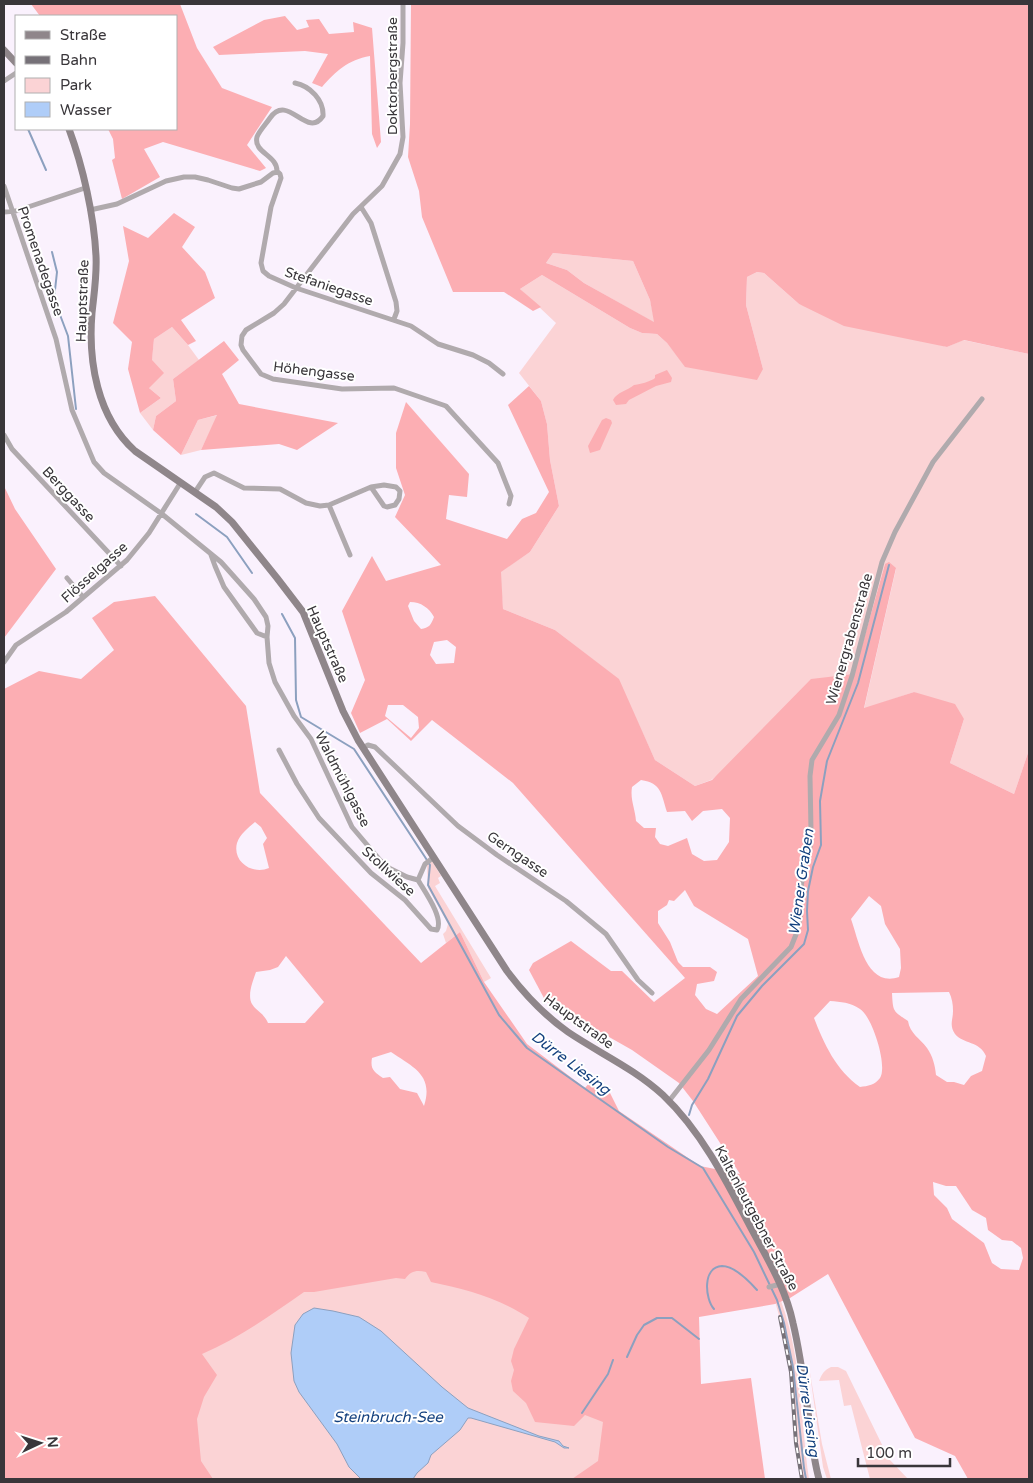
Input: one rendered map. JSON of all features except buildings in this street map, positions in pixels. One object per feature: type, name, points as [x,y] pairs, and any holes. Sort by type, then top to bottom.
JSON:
[{"type":"main road","points":[[4,50],[15,62]]},
{"type":"main road","name":"Hauptstraße","points":[[69,130],[77,153],[90,210],[96,263],[91,341],[95,375],[101,398],[110,419],[126,443],[216,507],[232,522],[302,612],[343,711],[363,748],[432,858],[507,971],[537,1008],[567,1032],[645,1081],[669,1101],[686,1121]]},
{"type":"main road","name":"Kaltenleutgebner Straße","points":[[686,1121],[721,1172],[791,1312],[801,1357],[813,1450],[819,1479]]},
{"type":"street","name":"Doktorbergstraße","points":[[402,148],[400,83],[404,36],[403,4]]},
{"type":"street","points":[[4,81],[15,74]]},
{"type":"street","points":[[90,210],[117,204],[166,181],[184,177],[194,177],[239,189],[261,182],[273,172],[277,172],[275,162],[259,148],[257,142],[258,136],[272,115],[279,110],[287,110],[310,123],[317,122],[323,116],[320,101],[308,88],[295,82]]},
{"type":"street","name":"Höhengasse","points":[[402,148],[382,186],[353,214],[280,309],[246,330],[242,336],[241,345],[261,374],[273,379],[342,389],[394,388],[446,406],[498,463],[511,496],[509,504]]},
{"type":"street","name":"Stefaniegasse","points":[[277,172],[281,178],[271,208],[264,240],[261,267],[267,276],[296,288],[412,326],[438,344],[473,355],[489,363],[503,374]]},
{"type":"street","name":"Promenadegasse","points":[[4,186],[56,340],[72,410],[91,456],[104,472],[162,514],[211,554]]},
{"type":"street","points":[[4,212],[12,212],[85,188]]},
{"type":"street","name":"Stefaniegasse","points":[[360,207],[371,223],[397,305],[397,314],[394,319]]},
{"type":"street","name":"Wienergrabenstraße","points":[[669,1101],[709,1050],[741,999],[790,948],[797,932],[800,918],[804,864],[810,847],[810,776],[812,760],[839,715],[852,676],[882,562],[895,532],[933,462],[982,399]]},
{"type":"street","name":"Berggasse","points":[[4,435],[12,449],[121,566]]},
{"type":"street","points":[[195,492],[205,477],[214,473],[244,488],[280,489],[306,503],[320,506],[329,505],[371,487],[388,485],[396,487],[400,491],[399,499],[395,505],[384,506],[371,487]]},
{"type":"street","name":"Flösselgasse","points":[[4,662],[16,645],[66,612],[121,566],[143,541],[181,482]]},
{"type":"street","points":[[329,505],[350,554]]},
{"type":"street","points":[[211,554],[214,566],[224,587],[257,633],[267,637]]},
{"type":"street","name":"Waldmühlgasse","points":[[211,554],[236,577],[254,598],[266,617],[269,663],[275,682],[294,716],[311,739],[352,827],[389,868],[418,880]]},
{"type":"street","points":[[67,578],[83,597]]},
{"type":"street","name":"Gerngasse","points":[[363,748],[368,745],[375,747],[458,826],[497,855],[566,900],[606,934],[638,980],[652,993]]},
{"type":"street","name":"Stollwiese","points":[[279,750],[297,784],[319,818],[371,873],[405,900],[431,929],[437,930],[440,925],[438,917],[418,880]]},
{"type":"street","points":[[418,880],[424,864],[432,858]]},
{"type":"street","points":[[768,1287],[778,1285]]},
{"type":"green space","points":[[553,253],[633,261],[650,300],[655,323],[584,283],[567,270],[546,263]]},
{"type":"green space","points":[[757,272],[764,273],[799,304],[947,347],[963,340],[1029,354],[1029,750],[1014,794],[950,763],[964,719],[914,692],[864,709],[896,569],[885,564],[854,674],[711,780],[695,786],[655,760],[618,679],[555,630],[503,609],[500,572],[530,552],[559,506],[550,460],[547,424],[541,401],[519,373],[556,323],[520,289],[542,275],[630,328],[642,333],[657,334],[675,353],[763,369],[746,305],[747,277]]},
{"type":"green space","points":[[172,327],[199,360],[173,379],[176,401],[156,416],[153,430],[140,413],[161,398],[149,388],[154,339]]},
{"type":"green space","points":[[218,415],[201,450],[181,455],[198,420]]},
{"type":"green space","points":[[432,861],[441,876],[438,878],[440,883],[435,886],[491,978],[484,982],[460,932],[446,943],[443,934],[448,924],[428,888],[427,865]]},
{"type":"green space","points":[[457,1227],[677,1479],[4,1479],[4,1439],[301,1291]]},
{"type":"green space","points":[[777,1291],[785,1313],[796,1360],[809,1479],[804,1479],[801,1468],[790,1355],[773,1294]]},
{"type":"green space","points":[[809,1367],[822,1444],[831,1479],[827,1479],[823,1467]]},
{"type":"green space","points":[[831,1367],[838,1367],[846,1371],[889,1459],[908,1479],[870,1479],[851,1405],[844,1406],[839,1380],[819,1381],[824,1372]]},
{"type":"shaded area","points":[[31,4],[180,4],[197,48],[222,88],[272,107],[247,145],[266,168],[260,171],[163,142],[144,149],[160,177],[122,199],[112,160],[115,158],[113,139],[108,130],[178,130],[178,15],[39,15]]},
{"type":"shaded area","points":[[411,4],[1029,4],[1029,354],[964,340],[947,347],[844,326],[799,304],[764,273],[757,272],[747,277],[746,305],[763,369],[757,380],[685,367],[667,343],[657,334],[642,333],[630,328],[542,275],[520,289],[541,307],[533,311],[504,292],[453,292],[422,217],[419,191],[408,157]],"holes":[[[553,253],[633,261],[650,300],[654,322],[584,283],[567,270],[546,263]]]},
{"type":"shaded area","points":[[285,16],[297,30],[309,27],[306,20],[319,19],[329,34],[354,32],[353,22],[372,28],[381,142],[377,148],[372,134],[370,56],[349,63],[332,76],[322,87],[312,83],[328,54],[305,51],[219,55],[213,47],[264,20]]},
{"type":"shaded area","points":[[174,213],[195,227],[182,247],[205,272],[215,298],[181,320],[196,341],[188,345],[172,327],[154,339],[152,360],[164,373],[149,388],[161,398],[140,413],[128,369],[132,342],[113,323],[129,261],[123,226],[148,238]]},
{"type":"shaded area","points":[[224,341],[239,360],[222,374],[239,404],[338,423],[297,450],[279,444],[201,450],[217,415],[198,420],[181,455],[153,430],[156,416],[176,401],[173,379]]},
{"type":"shaded area","points":[[667,370],[672,378],[671,382],[656,386],[629,400],[626,404],[616,405],[613,400],[620,393],[634,385],[651,380],[655,378],[655,375]]},
{"type":"shaded area","points":[[529,386],[541,401],[547,424],[550,460],[559,506],[530,552],[501,572],[503,609],[555,630],[619,679],[655,760],[695,786],[712,780],[811,679],[854,674],[885,564],[889,562],[896,568],[864,708],[914,692],[955,704],[964,719],[950,763],[1014,794],[1029,750],[1029,1479],[968,1479],[955,1456],[915,1438],[828,1274],[790,1298],[775,1304],[699,1317],[701,1384],[751,1378],[765,1479],[572,1479],[598,1461],[603,1422],[585,1415],[574,1426],[535,1422],[526,1403],[513,1391],[511,1381],[514,1370],[511,1361],[514,1349],[529,1318],[506,1305],[482,1295],[431,1282],[426,1272],[419,1271],[409,1274],[405,1279],[396,1278],[314,1292],[304,1292],[267,1318],[216,1348],[202,1354],[217,1375],[204,1397],[197,1419],[201,1461],[213,1479],[4,1479],[4,689],[39,671],[81,679],[114,650],[92,618],[114,602],[155,596],[246,706],[260,793],[421,963],[460,932],[484,982],[527,1044],[585,1088],[590,1082],[609,1091],[619,1111],[700,1166],[740,1174],[693,1101],[679,1083],[632,1050],[595,1029],[592,1034],[563,1016],[545,1000],[529,970],[533,963],[571,941],[611,971],[622,971],[654,1002],[685,978],[513,783],[432,720],[411,741],[387,719],[360,733],[351,713],[365,680],[342,611],[372,556],[386,581],[441,565],[395,517],[405,495],[396,468],[396,433],[406,402],[469,474],[467,497],[449,495],[446,519],[507,539],[522,519],[536,513],[549,492],[508,405]],"holes":[[[410,602],[424,606],[434,617],[429,626],[424,629],[421,629],[414,621],[408,606]],[[447,640],[456,647],[454,663],[436,664],[430,655],[434,642]],[[388,705],[403,705],[418,717],[419,728],[411,738],[385,716]],[[641,780],[648,781],[660,790],[667,812],[685,811],[692,821],[703,811],[722,809],[730,818],[729,842],[717,860],[704,861],[692,854],[687,838],[668,846],[660,844],[655,837],[656,828],[644,828],[636,821],[632,787]],[[255,822],[261,827],[267,838],[263,844],[269,868],[257,870],[245,865],[241,861],[236,850],[238,840]],[[685,890],[694,906],[748,939],[758,976],[717,1014],[706,1009],[695,995],[697,984],[714,981],[717,972],[710,967],[683,967],[678,962],[670,942],[658,923],[658,911],[667,905],[669,900],[674,901]],[[869,896],[881,906],[885,924],[900,949],[901,968],[899,977],[888,979],[879,976],[871,969],[861,950],[851,919]],[[286,956],[324,1002],[305,1023],[268,1023],[254,1007],[250,996],[256,972],[278,967]],[[949,992],[953,1006],[953,1031],[962,1040],[976,1045],[983,1051],[986,1056],[982,1071],[971,1076],[964,1085],[947,1082],[936,1075],[929,1051],[913,1033],[908,1021],[899,1015],[894,1008],[892,993]],[[830,1001],[842,1002],[860,1009],[865,1013],[878,1042],[882,1063],[880,1078],[874,1084],[860,1087],[844,1073],[822,1037],[814,1018]],[[391,1052],[414,1068],[424,1079],[426,1087],[424,1106],[417,1093],[400,1089],[390,1077],[383,1078],[377,1074],[373,1070],[372,1058]],[[933,1182],[946,1186],[956,1186],[972,1210],[986,1218],[988,1230],[1002,1240],[1012,1241],[1021,1248],[1023,1258],[1019,1270],[1001,1269],[992,1263],[984,1243],[952,1219],[947,1208],[934,1195]]]},
{"type":"shaded area","points":[[606,418],[611,420],[612,423],[600,450],[590,453],[588,446],[602,420]]},
{"type":"shaded area","points":[[4,486],[15,509],[56,569],[4,638]]},
{"type":"water","name":"Steinbruch-See","points":[[314,1308],[359,1317],[381,1331],[442,1387],[468,1408],[539,1436],[559,1441],[563,1446],[569,1448],[564,1448],[555,1442],[468,1418],[460,1430],[431,1455],[428,1463],[413,1479],[361,1479],[349,1467],[337,1444],[299,1392],[294,1381],[291,1353],[295,1325],[303,1314]]},
{"type":"waterway","name":"Dürre Liesing","points":[[28,130],[46,170]]},
{"type":"waterway","name":"Dürre Liesing","points":[[52,252],[57,272],[54,299],[68,336],[76,409]]},
{"type":"waterway","name":"Dürre Liesing","points":[[196,514],[227,537],[252,573]]},
{"type":"waterway","name":"Wiener Graben","points":[[689,1115],[692,1105],[708,1079],[737,1016],[762,986],[804,944],[808,930],[808,891],[813,867],[821,845],[820,801],[827,761],[858,683],[889,565]]},
{"type":"waterway","name":"Dürre Liesing","points":[[282,614],[295,638],[296,700],[301,717],[354,749],[430,865],[428,885],[499,1015],[527,1048],[668,1147],[703,1168],[754,1252],[777,1300],[784,1323],[793,1367],[806,1479]]},
{"type":"waterway","points":[[714,1309],[707,1291],[707,1284],[708,1277],[716,1268],[722,1266],[732,1268],[757,1290]]},
{"type":"waterway","points":[[627,1357],[644,1325],[657,1318],[672,1318],[699,1339]]},
{"type":"waterway","points":[[582,1413],[608,1374],[613,1360]]},
{"type":"railway","points":[[780,1317],[791,1372],[796,1443],[802,1479]]}]
